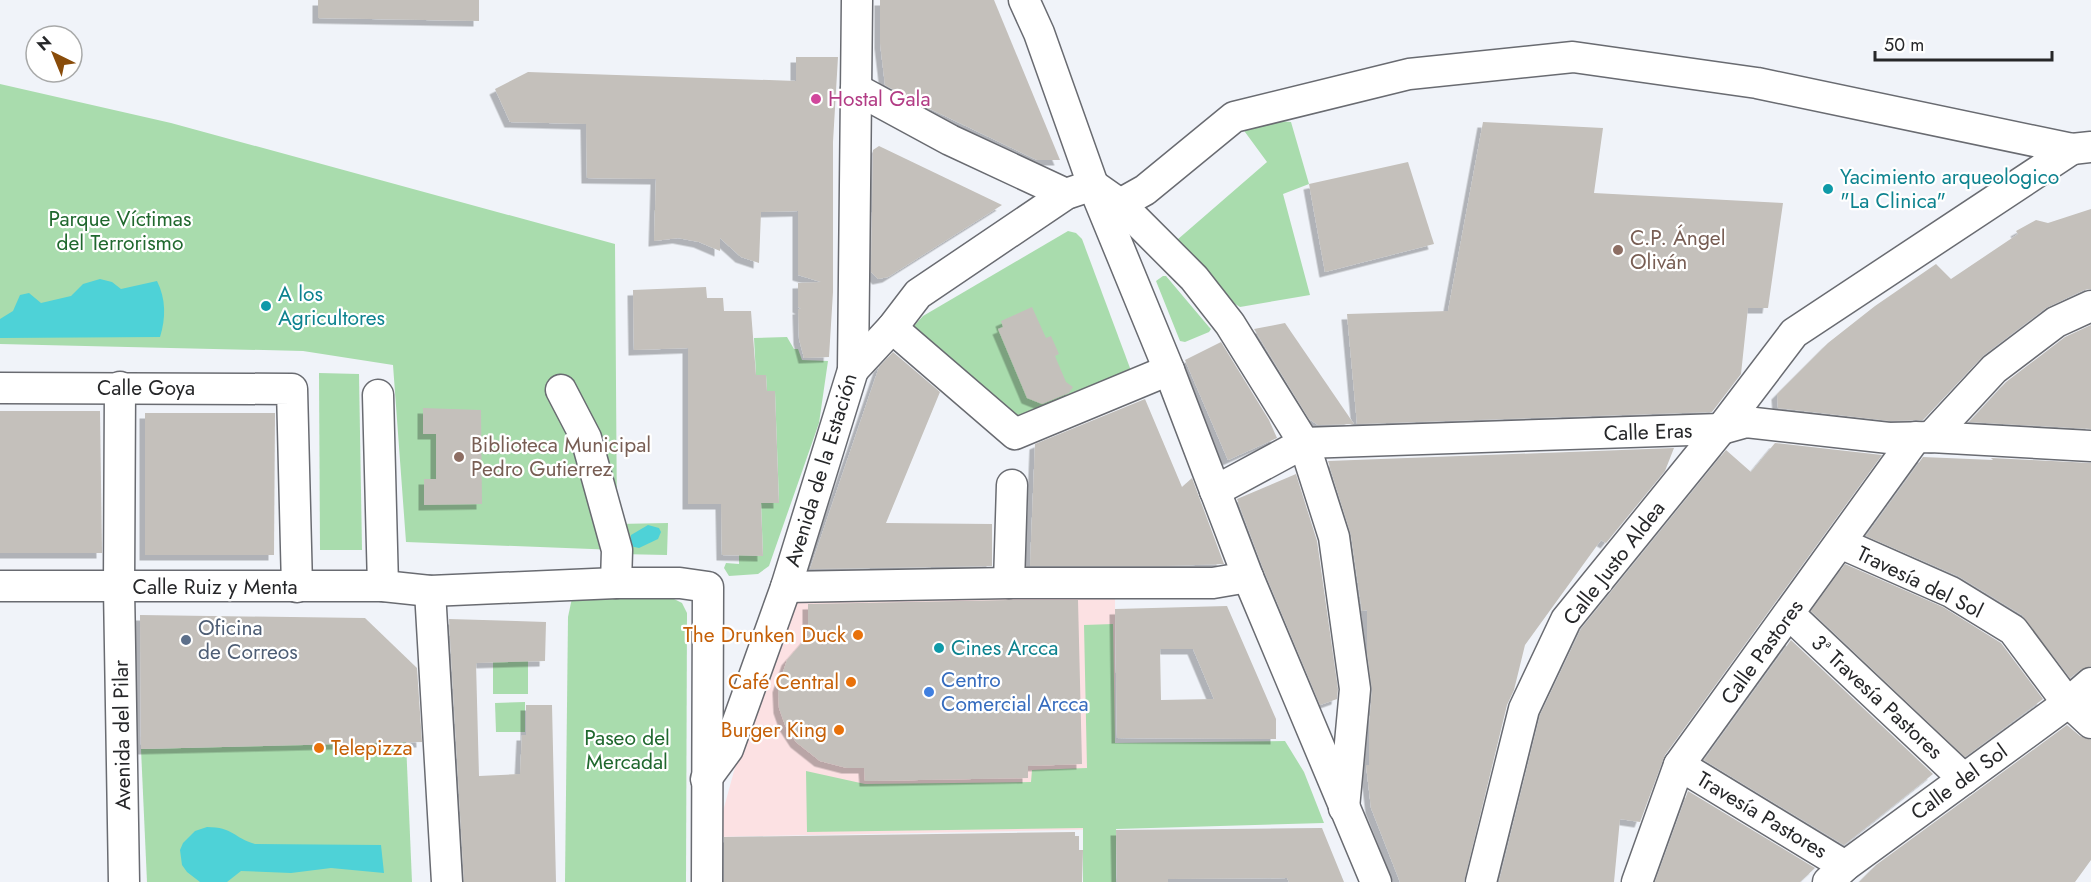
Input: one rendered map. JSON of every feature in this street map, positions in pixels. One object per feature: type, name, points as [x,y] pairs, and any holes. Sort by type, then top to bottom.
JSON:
[{"type":"street","name":"Avenida de la Estación","points":[[706,779],[728,749],[786,587],[853,370],[857,0]]},
{"type":"street","points":[[1024,0],[1039,33],[1080,189],[1169,370],[1248,577],[1376,882]]},
{"type":"street","points":[[1120,204],[1145,190],[1234,117],[1409,74],[1573,57],[1757,83],[2082,148]]},
{"type":"street","points":[[856,89],[950,140],[1120,204],[1194,278],[1230,324],[1304,443],[1334,537],[1355,689],[1344,808]]},
{"type":"street","name":"Calle Justo Aldea","points":[[1481,882],[1524,709],[1566,620],[1721,429],[1794,333],[2082,148]]},
{"type":"street","points":[[853,370],[892,328],[918,294],[1080,189]]},
{"type":"street","name":"Calle Pastores","points":[[1637,882],[1679,765],[1840,543],[1923,437],[1994,369],[2056,322],[2091,306]]},
{"type":"street","points":[[892,328],[1014,434],[1169,370]]},
{"type":"street","name":"Avenida del Pilar","points":[[120,387],[119,588],[124,882]]},
{"type":"street","name":"Calle Goya","points":[[0,388],[292,389],[297,587]]},
{"type":"street","points":[[561,390],[586,438],[617,550],[616,583]]},
{"type":"street","points":[[378,395],[383,586]]},
{"type":"street","name":"Calle Eras","points":[[1215,491],[1304,443],[1721,429],[1746,422],[1889,438],[1923,437],[2091,446]]},
{"type":"street","points":[[1009,583],[1012,485]]},
{"type":"street","name":"Travesía del Sol","points":[[1840,543],[1951,592],[2013,630],[2080,693],[2091,723]]},
{"type":"street","points":[[786,587],[1009,583],[1214,583],[1248,577]]},
{"type":"street","name":"Calle Ruiz y Menta","points":[[0,586],[119,588],[383,586],[430,591],[616,583],[680,583],[708,587],[706,779]]},
{"type":"street","points":[[430,591],[447,882]]},
{"type":"street","name":"3ª Travesía Pastores","points":[[1789,614],[1964,779]]},
{"type":"street","name":"Calle del Sol","points":[[1837,874],[2080,693]]},
{"type":"street","name":"Travesía Pastores","points":[[1679,765],[1837,874]]},
{"type":"street","points":[[706,779],[707,882]]},
{"type":"shaded area","points":[[1115,597],[1115,829],[716,837],[734,771],[795,600]]},
{"type":"green space","name":"Parque Víctimas del Terrorismo","points":[[0,84],[171,123],[615,244],[617,524],[668,523],[667,555],[619,554],[617,550],[406,542],[393,365],[303,351],[0,344]]},
{"type":"green space","points":[[1234,117],[1291,122],[1309,184],[1283,194],[1310,295],[1240,307],[1194,278],[1177,240],[1267,162]]},
{"type":"green space","points":[[1068,231],[1076,233],[1082,239],[1131,375],[1021,420],[915,330],[914,326],[923,316]]},
{"type":"green space","points":[[1166,276],[1211,329],[1209,332],[1185,342],[1180,341],[1156,281]]},
{"type":"green space","points":[[787,337],[794,349],[798,349],[802,360],[828,361],[819,423],[769,566],[758,574],[729,576],[724,568],[726,563],[739,564],[739,555],[763,556],[761,503],[779,502],[775,392],[767,391],[766,375],[756,375],[754,338]]},
{"type":"green space","points":[[319,373],[359,374],[362,550],[320,550]]},
{"type":"green space","name":"Paseo del Mercadal","points":[[572,598],[674,599],[682,603],[687,613],[686,882],[565,882],[568,617]]},
{"type":"green space","points":[[1113,624],[1115,743],[1285,741],[1304,772],[1324,823],[1116,829],[1116,882],[1083,882],[1083,828],[807,832],[806,771],[865,784],[1031,782],[1032,770],[1087,768],[1084,625]]},
{"type":"green space","points":[[528,661],[528,694],[493,694],[493,662]]},
{"type":"green space","points":[[525,702],[525,732],[496,732],[495,703]]},
{"type":"green space","points":[[406,742],[412,882],[147,882],[141,749]]},
{"type":"water","points":[[100,279],[112,282],[121,289],[157,281],[164,309],[160,337],[0,338],[0,319],[13,311],[20,295],[29,293],[41,303],[71,296],[83,284]]},
{"type":"water","points":[[648,525],[659,528],[661,532],[658,539],[639,548],[630,546],[631,535]]},
{"type":"water","points":[[207,827],[223,829],[255,844],[381,845],[384,873],[331,868],[291,873],[241,871],[227,882],[200,882],[182,865],[180,850],[183,843],[195,831]]},
{"type":"building","points":[[318,0],[479,0],[479,21],[318,18]]},
{"type":"building","points":[[880,0],[994,0],[1060,160],[1037,160],[885,85],[880,43]]},
{"type":"building","points":[[796,57],[838,57],[833,142],[833,292],[829,357],[804,358],[799,339],[798,309],[801,309],[798,307],[798,283],[821,282],[798,275],[798,211],[761,212],[759,263],[741,257],[720,238],[720,251],[699,242],[678,238],[654,241],[656,179],[587,178],[586,124],[510,122],[495,89],[528,72],[796,81]]},
{"type":"building","points":[[1483,122],[1603,128],[1594,193],[1783,203],[1768,308],[1748,308],[1741,374],[1712,412],[1357,424],[1347,314],[1448,311]]},
{"type":"building","points":[[879,146],[1002,205],[888,277],[878,279],[871,272],[873,150]]},
{"type":"building","points":[[1408,162],[1434,244],[1325,272],[1309,184]]},
{"type":"building","points":[[2091,209],[2091,289],[2084,290],[2046,308],[1984,355],[1923,420],[1890,421],[1778,408],[1777,394],[1828,343],[1875,306],[1936,264],[1951,279],[2018,234],[2016,231],[2036,220],[2048,223]]},
{"type":"building","points":[[706,287],[707,298],[723,298],[724,311],[751,311],[756,375],[766,375],[767,391],[775,391],[779,503],[761,503],[763,556],[722,555],[721,504],[688,504],[688,348],[634,350],[633,290]]},
{"type":"building","points":[[1032,307],[1046,338],[1051,336],[1059,354],[1055,356],[1066,382],[1073,387],[1069,393],[1042,404],[1027,398],[998,329],[1003,327],[1001,321]]},
{"type":"building","points":[[1285,323],[1354,424],[1318,425],[1309,419],[1254,329]]},
{"type":"building","points":[[2091,325],[2091,429],[1969,422],[2006,382],[2065,337]]},
{"type":"building","points":[[1221,342],[1269,420],[1277,438],[1228,460],[1185,360]]},
{"type":"building","points":[[893,352],[940,392],[886,523],[992,524],[992,566],[810,569],[879,367]]},
{"type":"building","points":[[1145,399],[1182,487],[1192,478],[1224,564],[1030,566],[1035,444]]},
{"type":"building","name":"Biblioteca Municipal Pedro Gutierrez","points":[[423,408],[481,410],[482,504],[424,505],[424,479],[436,479],[436,434],[423,434]]},
{"type":"building","points":[[0,411],[100,411],[102,553],[0,553]]},
{"type":"building","points":[[145,413],[275,413],[274,555],[145,555]]},
{"type":"building","points":[[1775,443],[1882,455],[1665,755],[1640,822],[1620,819],[1614,882],[1499,882],[1540,715],[1581,629],[1726,450],[1751,472]]},
{"type":"building","points":[[1674,448],[1665,471],[1606,543],[1601,540],[1525,645],[1514,690],[1507,705],[1464,882],[1400,882],[1371,808],[1366,765],[1369,765],[1372,690],[1367,653],[1367,610],[1362,611],[1351,535],[1328,461]]},
{"type":"building","points":[[1923,457],[2091,463],[2091,666],[2080,670],[2070,678],[2022,615],[1958,576],[1866,536]]},
{"type":"building","points":[[1296,474],[1317,541],[1338,689],[1337,699],[1320,705],[1264,571],[1237,499]]},
{"type":"building","points":[[1845,564],[1943,607],[2001,643],[2043,699],[1965,757],[1811,611]]},
{"type":"building","name":"Centro Comercial Arcca","points":[[1078,600],[1082,764],[1028,766],[1028,778],[865,781],[864,768],[847,768],[820,761],[796,742],[785,725],[779,708],[778,687],[787,660],[808,636],[808,604]]},
{"type":"building","points":[[1227,606],[1276,719],[1276,739],[1117,738],[1115,609]],"holes":[[[1160,649],[1193,649],[1214,699],[1161,700]]]},
{"type":"building","points":[[140,615],[365,618],[417,668],[422,742],[141,749]]},
{"type":"building","points":[[449,619],[546,622],[545,661],[476,663],[479,776],[520,774],[522,735],[526,735],[526,705],[552,705],[556,882],[464,882]]},
{"type":"building","points":[[1791,640],[1933,774],[1844,845],[1704,760]]},
{"type":"building","points":[[2067,725],[2080,736],[2091,740],[2091,860],[2075,882],[1859,882],[1876,865]]},
{"type":"building","points":[[1688,791],[1815,868],[1800,882],[1655,882]]},
{"type":"building","points":[[1322,828],[1344,882],[1289,882],[1287,878],[1117,882],[1116,830]]},
{"type":"building","points":[[1075,832],[1075,836],[1079,836],[1079,850],[1083,850],[1082,882],[724,882],[724,837]]},
{"type":"place","name":"Hostal Gala","points":[[816,99]]},
{"type":"place","name":"Yacimiento arqueologico \"La Clinica\"","points":[[1828,189]]},
{"type":"place","name":"C.P. Ángel Oliván","points":[[1618,250]]},
{"type":"place","name":"A los Agricultores","points":[[266,306]]},
{"type":"place","name":"Biblioteca Municipal Pedro Gutierrez","points":[[459,457]]},
{"type":"place","name":"The Drunken Duck","points":[[858,635]]},
{"type":"place","name":"Oficina de Correos","points":[[186,640]]},
{"type":"place","name":"Cines Arcca","points":[[939,648]]},
{"type":"place","name":"Café Central","points":[[851,682]]},
{"type":"place","name":"Centro Comercial Arcca","points":[[929,692]]},
{"type":"place","name":"Burger King","points":[[839,730]]},
{"type":"place","name":"Telepizza","points":[[319,748]]}]
